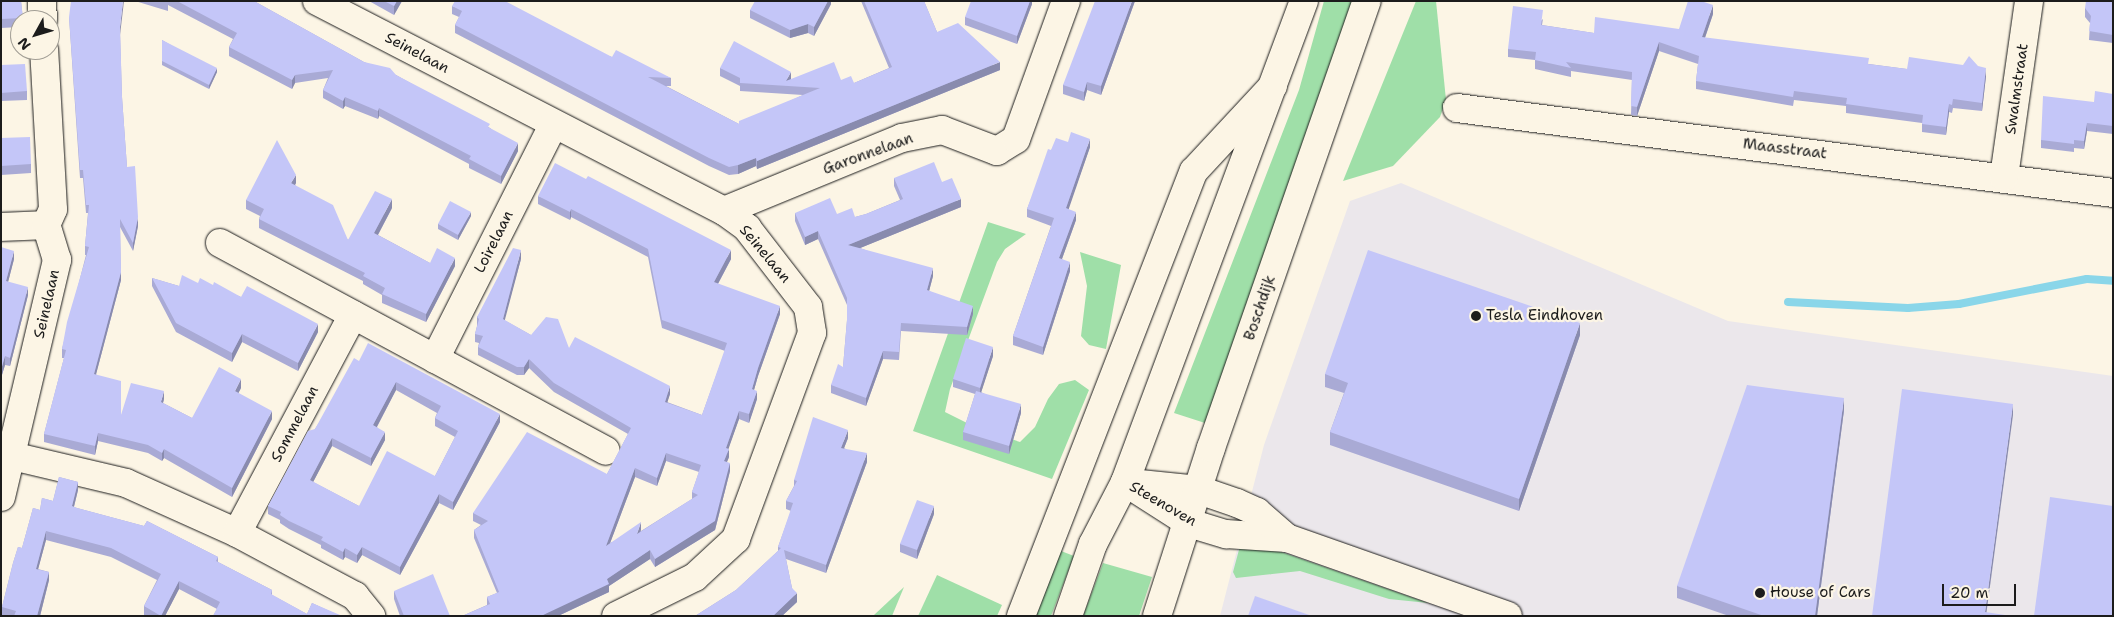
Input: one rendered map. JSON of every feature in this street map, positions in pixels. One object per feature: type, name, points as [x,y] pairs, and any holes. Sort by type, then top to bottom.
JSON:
[{"type":"street","name":"Seinelaan","points":[[317,1],[553,125],[724,211],[748,228],[808,307],[812,333],[736,539],[695,578],[616,616]]},
{"type":"street","name":"Garonnelaan","points":[[724,211],[902,138],[942,130],[997,151],[1016,140],[1066,1]]},
{"type":"street","points":[[1068,616],[1093,544],[1125,482],[1304,1]]},
{"type":"street","name":"Boschdijk","points":[[1157,616],[1367,1]]},
{"type":"street","name":"Swalmstraat","points":[[2004,177],[2030,1]]},
{"type":"street","points":[[1,227],[46,225],[53,209],[45,60]]},
{"type":"street","points":[[1021,616],[1194,171],[1274,85]]},
{"type":"street","name":"Maasstraat","points":[[1456,108],[2004,177],[2113,193]]},
{"type":"street","name":"Loirelaan","points":[[435,359],[553,125]]},
{"type":"street","name":"Seinelaan","points":[[1,496],[57,260],[46,225]]},
{"type":"street","points":[[220,243],[606,451]]},
{"type":"street","name":"Sommelaan","points":[[237,533],[353,315]]},
{"type":"street","points":[[12,456],[126,482],[237,533],[355,596],[371,616]]},
{"type":"street","name":"Steenoven","points":[[1125,482],[1199,490],[1257,512],[1286,538]]},
{"type":"street","name":"Steenoven","points":[[1125,482],[1189,523],[1226,534],[1286,538],[1508,616]]},
{"type":"shaded area","points":[[1401,183],[1728,321],[2113,376],[2113,616],[1220,616],[1264,445],[1350,201]]},
{"type":"green space","points":[[1324,1],[1352,1],[1205,423],[1174,413],[1299,90]]},
{"type":"green space","points":[[1416,1],[1436,1],[1446,100],[1440,117],[1393,166],[1343,181]]},
{"type":"green space","points":[[988,222],[1026,234],[1005,249],[997,262],[950,389],[945,412],[973,426],[1020,442],[1035,427],[1048,399],[1059,384],[1075,380],[1089,390],[1052,479],[913,431]]},
{"type":"green space","points":[[1080,252],[1121,265],[1106,349],[1089,345],[1081,336],[1087,286]]},
{"type":"green space","points":[[1240,546],[1270,548],[1428,603],[1389,599],[1300,571],[1236,578],[1233,572]]},
{"type":"green space","points":[[1061,551],[1074,556],[1051,616],[1036,616]]},
{"type":"green space","points":[[1103,563],[1152,577],[1139,616],[1083,616]]},
{"type":"green space","points":[[937,575],[1002,605],[997,616],[918,616]]},
{"type":"green space","points":[[904,587],[892,616],[873,616],[874,615]]},
{"type":"building","points":[[1,1],[21,1],[22,10],[10,10],[10,19],[1,19]]},
{"type":"building","points":[[71,1],[123,1],[120,27],[127,167],[135,166],[138,217],[133,243],[120,219],[121,272],[94,374],[121,381],[121,415],[131,383],[164,391],[161,402],[192,418],[219,367],[241,379],[235,391],[272,411],[232,488],[164,449],[162,453],[148,445],[98,433],[95,446],[44,434],[66,350],[62,349],[67,322],[89,247],[85,246],[89,205],[86,205],[83,170],[80,170],[69,17]]},
{"type":"building","points":[[177,1],[254,1],[364,62],[390,68],[396,75],[490,124],[488,127],[518,143],[501,176],[469,159],[471,156],[379,108],[378,111],[345,97],[343,101],[323,90],[333,70],[295,75],[292,80],[229,47],[237,33]]},
{"type":"building","points":[[384,1],[397,1],[394,6]]},
{"type":"building","points":[[455,1],[505,1],[612,57],[616,50],[671,78],[648,77],[739,124],[739,121],[820,88],[740,83],[740,78],[720,68],[734,41],[791,72],[786,81],[834,62],[841,80],[851,76],[854,83],[892,67],[864,1],[924,1],[937,32],[958,23],[1000,62],[757,161],[756,158],[729,167],[455,25],[462,11],[452,6]]},
{"type":"building","points":[[755,1],[828,1],[814,27],[808,24],[790,30],[750,10]]},
{"type":"building","points":[[971,1],[1030,1],[1017,36],[965,17]]},
{"type":"building","points":[[1095,1],[1132,1],[1101,86],[1087,82],[1084,92],[1063,85]]},
{"type":"building","points":[[1688,1],[1701,1],[1713,5],[1702,37],[1869,58],[1868,64],[1907,69],[1909,57],[1963,65],[1969,56],[1978,66],[1986,68],[1982,103],[1953,99],[1952,105],[1949,104],[1946,127],[1922,124],[1923,115],[1846,104],[1847,98],[1794,91],[1793,97],[1696,81],[1699,56],[1659,42],[1637,107],[1631,106],[1632,72],[1566,62],[1571,68],[1535,60],[1536,52],[1508,49],[1513,6],[1543,10],[1541,25],[1594,33],[1595,17],[1679,29]]},
{"type":"building","points":[[2086,1],[2113,1],[2113,35],[2089,31],[2091,16],[2085,8]]},
{"type":"building","points":[[162,40],[217,68],[209,85],[162,61]]},
{"type":"building","points":[[25,64],[27,91],[1,93],[1,65]]},
{"type":"building","points":[[2095,91],[2113,94],[2113,126],[2087,123],[2084,141],[2074,140],[2074,144],[2041,140],[2043,96],[2094,102]]},
{"type":"building","points":[[1071,132],[1090,139],[1066,208],[1076,212],[1059,258],[1070,262],[1043,347],[1013,336],[1054,218],[1027,209],[1048,149],[1051,150],[1056,138],[1068,142]]},
{"type":"building","points":[[30,137],[31,164],[1,166],[1,138]]},
{"type":"building","points":[[277,140],[296,175],[291,183],[333,205],[348,240],[375,191],[392,199],[374,233],[430,263],[437,248],[455,258],[426,314],[382,294],[385,288],[363,276],[365,273],[259,219],[264,209],[246,200]]},
{"type":"building","points":[[934,162],[942,182],[952,178],[961,199],[848,245],[933,268],[927,290],[973,306],[967,327],[901,323],[899,352],[883,351],[866,398],[831,385],[838,364],[843,367],[847,298],[818,231],[805,237],[795,213],[830,198],[837,214],[852,208],[855,217],[866,214],[903,199],[894,178]]},
{"type":"building","points":[[555,163],[586,179],[588,176],[731,250],[714,282],[780,306],[758,368],[752,389],[757,391],[749,414],[739,411],[726,448],[729,449],[724,461],[730,463],[715,521],[655,559],[650,550],[607,579],[609,584],[541,616],[462,616],[490,604],[487,597],[499,592],[474,530],[488,521],[473,513],[527,432],[607,474],[631,428],[554,383],[529,359],[524,367],[517,367],[478,347],[483,336],[475,334],[479,319],[477,317],[513,248],[521,250],[503,319],[531,335],[546,317],[558,319],[569,348],[575,337],[670,386],[665,402],[702,415],[727,343],[662,320],[648,249],[571,209],[570,212],[538,196]],"holes":[[[666,453],[701,465],[692,492],[698,495],[637,534],[641,522],[606,546],[635,468],[657,478]]]},
{"type":"building","points":[[450,201],[471,212],[458,235],[438,224]]},
{"type":"building","points":[[1,247],[14,251],[6,281],[28,287],[10,358],[5,356],[1,370]]},
{"type":"building","points":[[1368,250],[1580,323],[1519,499],[1330,432],[1348,383],[1325,374]]},
{"type":"building","points":[[182,275],[198,283],[200,278],[213,285],[214,282],[241,297],[247,286],[318,324],[298,363],[242,334],[232,353],[176,323],[152,278],[179,286]]},
{"type":"building","points":[[966,338],[993,347],[980,388],[953,379]]},
{"type":"building","points":[[368,343],[500,414],[453,502],[439,494],[400,567],[362,547],[357,555],[345,548],[343,552],[321,540],[323,537],[289,521],[280,515],[281,512],[268,506],[308,431],[315,429],[354,358],[359,361]],"holes":[[[396,382],[441,406],[435,418],[458,431],[435,476],[387,451],[359,506],[310,480],[332,438],[371,458],[385,432],[373,425]]]},
{"type":"building","points":[[1747,385],[1844,398],[1815,616],[1764,616],[1677,586]]},
{"type":"building","points":[[1902,389],[2013,404],[1985,612],[2012,616],[1872,616]]},
{"type":"building","points":[[976,391],[1021,404],[1009,446],[963,432]]},
{"type":"building","points":[[813,417],[848,430],[841,448],[867,453],[826,565],[784,550],[792,588],[797,593],[773,616],[695,616],[736,590],[781,548],[778,547],[793,503],[786,501],[797,481],[794,480]]},
{"type":"building","points":[[59,477],[78,482],[72,506],[144,526],[147,521],[218,557],[216,561],[272,590],[271,594],[307,614],[312,603],[340,615],[213,616],[220,602],[179,581],[161,616],[144,606],[161,574],[111,548],[46,531],[36,569],[49,572],[37,616],[14,616],[16,611],[2,607],[18,547],[22,548],[33,508],[40,510],[42,498],[53,501]]},
{"type":"building","points":[[2050,497],[2113,506],[2113,616],[2034,616]]},
{"type":"building","points":[[917,500],[934,506],[917,550],[900,544]]},
{"type":"building","points":[[433,574],[450,616],[404,616],[394,591]]},
{"type":"building","points":[[1255,596],[1312,616],[1248,616]]},
{"type":"waterway","points":[[1788,302],[1908,308],[1959,304],[2087,279],[2113,281]]},
{"type":"place","name":"Tesla Eindhoven","points":[[1476,316]]},
{"type":"place","name":"House of Cars","points":[[1760,593]]}]
